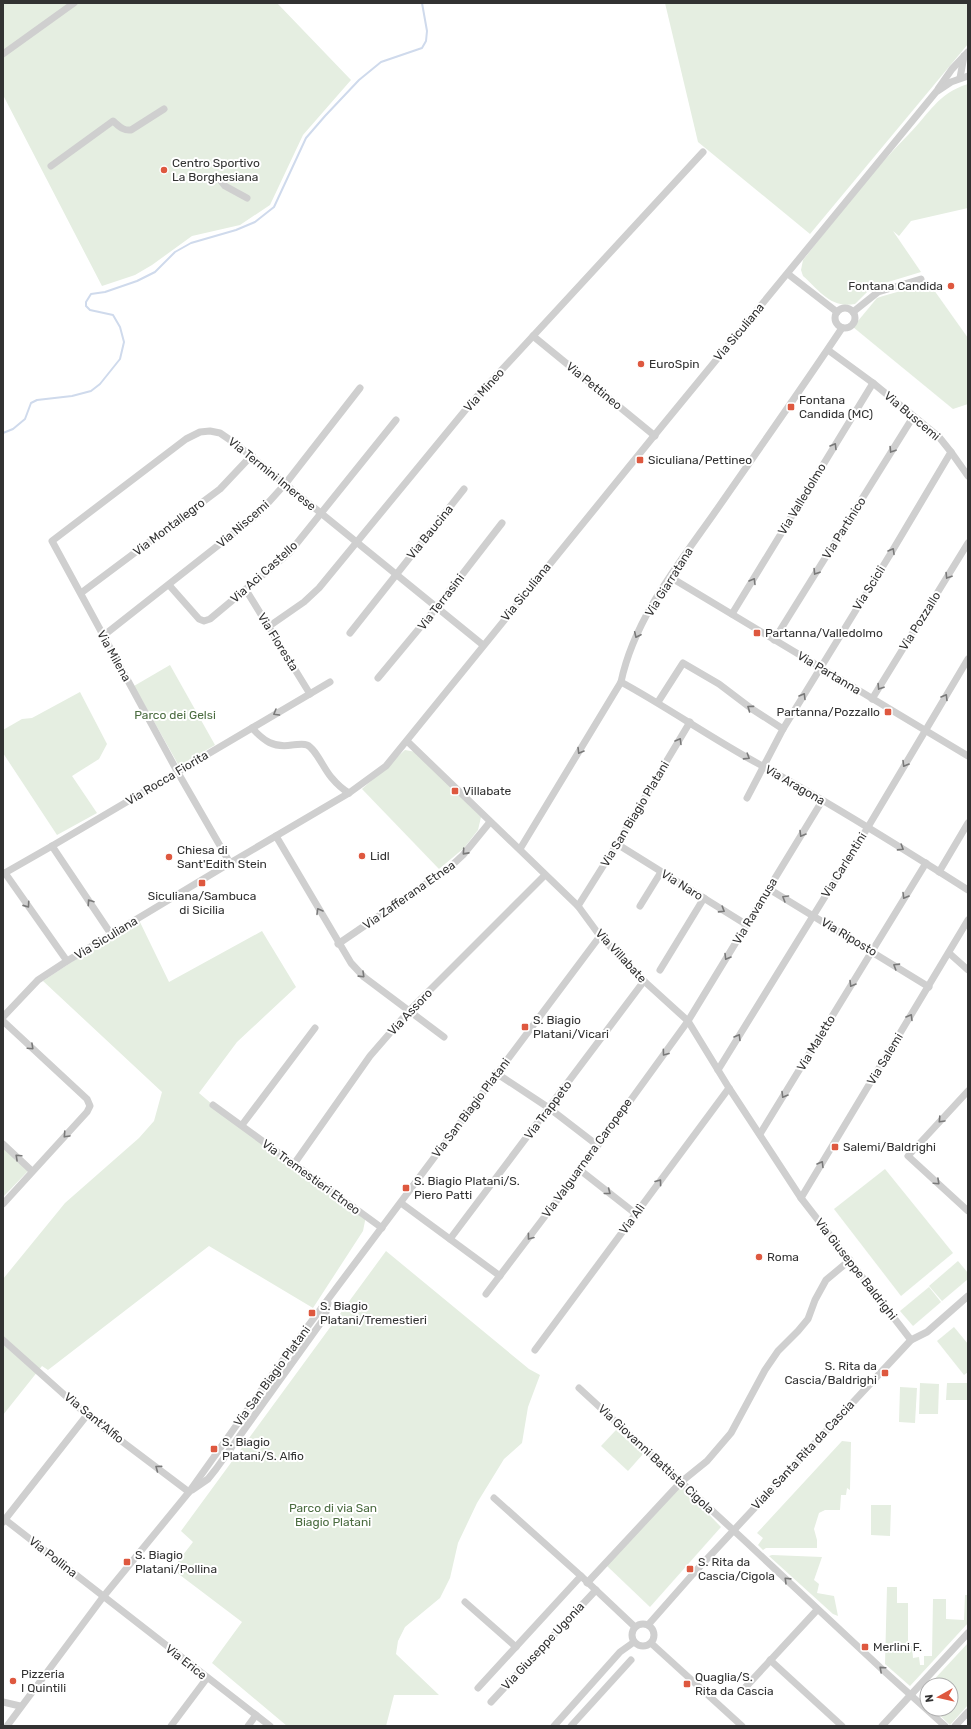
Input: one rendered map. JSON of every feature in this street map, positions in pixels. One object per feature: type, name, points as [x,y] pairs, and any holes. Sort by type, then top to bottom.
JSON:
[{"type":"street","points":[[3,54],[74,3]]},
{"type":"street","points":[[960,78],[966,54]]},
{"type":"street","points":[[936,92],[952,69],[966,54]]},
{"type":"street","name":"Via Siculiana","points":[[3,1017],[38,980],[67,961],[349,793],[383,769],[662,426],[788,274],[806,249],[936,92],[960,78],[968,76]]},
{"type":"street","points":[[51,166],[113,121],[120,128],[126,131],[131,130],[139,127],[164,109]]},
{"type":"street","name":"Via Mineo","points":[[268,627],[311,596],[357,543],[472,402],[703,152]]},
{"type":"street","points":[[218,177],[225,186],[247,198]]},
{"type":"street","points":[[788,274],[837,312]]},
{"type":"street","points":[[853,312],[872,295],[881,290],[922,279]]},
{"type":"street","points":[[844,308],[848,308],[853,312],[854,320],[852,325],[848,328],[842,328],[837,325],[835,321],[837,312],[844,308]]},
{"type":"street","name":"Via Giarratana","points":[[520,849],[621,682],[628,656],[639,631],[670,577],[842,328]]},
{"type":"street","name":"Via Pettineo","points":[[533,336],[655,436]]},
{"type":"street","name":"Via Buscemi","points":[[828,350],[872,383],[938,437],[968,476]]},
{"type":"street","name":"Via Valledolmo","points":[[732,614],[872,383]]},
{"type":"street","name":"Via Niscemi","points":[[103,636],[256,516],[286,483],[360,388]]},
{"type":"street","name":"Via Partinico","points":[[774,640],[913,417]]},
{"type":"street","name":"Via Aci Castello","points":[[169,585],[197,618],[204,621],[210,619],[290,552],[396,420]]},
{"type":"street","name":"Via Termini Imerese","points":[[52,541],[186,438],[205,431],[220,433],[252,455],[321,514],[483,645]]},
{"type":"street","name":"Via Scicli","points":[[747,798],[783,729],[892,553],[951,452]]},
{"type":"street","name":"Via Montallegro","points":[[81,593],[223,486],[252,455]]},
{"type":"street","name":"Via Baucina","points":[[350,633],[395,574],[464,489]]},
{"type":"street","name":"Via Terrasini","points":[[378,678],[437,607],[502,523]]},
{"type":"street","name":"Via Milena","points":[[52,541],[177,771],[230,863]]},
{"type":"street","name":"Via Pozzallo","points":[[872,699],[968,543]]},
{"type":"street","name":"Via Partanna","points":[[670,577],[968,756]]},
{"type":"street","name":"Via Floresta","points":[[246,590],[310,694]]},
{"type":"street","name":"Via Carlentini","points":[[718,1070],[812,915],[868,827],[968,659]]},
{"type":"street","points":[[658,702],[683,663],[719,684],[752,709],[783,729]]},
{"type":"street","name":"Via Rocca Fiorita","points":[[4,873],[330,682]]},
{"type":"street","name":"Via Aragona","points":[[621,682],[658,702],[763,766],[868,827],[968,890]]},
{"type":"street","name":"Via San Biagio Platani","points":[[578,906],[690,722]]},
{"type":"street","points":[[252,728],[265,740],[272,744],[285,746],[302,744],[310,746],[331,778],[349,793]]},
{"type":"street","name":"Via Villabate","points":[[407,741],[578,906],[600,936],[644,981],[688,1022],[801,1198]]},
{"type":"street","name":"Via Ravanusa","points":[[688,1022],[822,801]]},
{"type":"street","name":"Via Zafferana Etnea","points":[[338,944],[449,868],[463,855],[490,822]]},
{"type":"street","points":[[939,872],[968,824]]},
{"type":"street","points":[[276,836],[338,944],[351,963],[364,977],[444,1037]]},
{"type":"street","name":"Via Naro","points":[[617,844],[747,925]]},
{"type":"street","points":[[52,846],[111,934]]},
{"type":"street","name":"Via Maletto","points":[[760,1134],[926,863]]},
{"type":"street","points":[[640,906],[661,872]]},
{"type":"street","points":[[4,873],[67,961]]},
{"type":"street","name":"Via Assoro","points":[[294,1164],[370,1056],[409,1011],[546,876]]},
{"type":"street","name":"Via Riposto","points":[[769,889],[929,987]]},
{"type":"street","points":[[660,970],[704,898]]},
{"type":"street","name":"Via Salemi","points":[[801,1198],[968,920]]},
{"type":"street","name":"Via San Biagio Platani","points":[[7,1726],[20,1706],[103,1597],[189,1492],[496,1073],[600,936]]},
{"type":"street","points":[[949,953],[968,970]]},
{"type":"street","name":"Via Trappeto","points":[[450,1239],[644,981]]},
{"type":"street","points":[[3,1021],[87,1099],[90,1106],[87,1112],[3,1204]]},
{"type":"street","name":"Via Valguarnera Caropepe","points":[[486,1294],[580,1170],[688,1022]]},
{"type":"street","points":[[242,1125],[315,1028]]},
{"type":"street","points":[[496,1073],[550,1108],[597,1145]]},
{"type":"street","name":"Via Alì","points":[[536,1350],[729,1088]]},
{"type":"street","points":[[968,1092],[908,1156],[968,1211]]},
{"type":"street","name":"Via Tremestieri Etneo","points":[[213,1106],[242,1125],[382,1228]]},
{"type":"street","points":[[3,1144],[32,1171]]},
{"type":"street","points":[[580,1170],[636,1214]]},
{"type":"street","name":"Via Giuseppe Baldrighi","points":[[801,1198],[911,1340]]},
{"type":"street","points":[[401,1203],[500,1276]]},
{"type":"street","points":[[587,1583],[681,1482],[707,1461],[731,1433],[765,1370],[778,1351],[808,1319],[815,1300],[826,1280],[850,1260]]},
{"type":"street","name":"Viale Santa Rita da Cascia","points":[[648,1625],[734,1530],[911,1340],[927,1332],[968,1296]]},
{"type":"street","name":"Via San Biagio Platani","points":[[189,1492],[208,1480],[325,1317],[328,1301]]},
{"type":"street","name":"Via Sant'Alfio","points":[[3,1340],[87,1415],[189,1492]]},
{"type":"street","name":"Via Giovanni Battista Cigola","points":[[579,1388],[945,1726]]},
{"type":"street","points":[[4,1520],[87,1415]]},
{"type":"street","points":[[204,1470],[212,1474]]},
{"type":"street","points":[[494,1498],[635,1627]]},
{"type":"street","name":"Via Pollina","points":[[4,1520],[103,1597]]},
{"type":"street","name":"Via Giuseppe Ugonia","points":[[478,1688],[581,1576]]},
{"type":"street","name":"Via Giuseppe Ugonia","points":[[491,1702],[596,1590]]},
{"type":"street","name":"Via Erice","points":[[103,1597],[270,1726]]},
{"type":"street","points":[[465,1602],[516,1647]]},
{"type":"street","points":[[742,1691],[818,1610]]},
{"type":"street","points":[[640,1625],[648,1625],[653,1629],[655,1634],[652,1644],[640,1646],[634,1642],[632,1633],[635,1627],[640,1625]]},
{"type":"street","points":[[882,1726],[968,1633]]},
{"type":"street","points":[[554,1726],[620,1652],[634,1642]]},
{"type":"street","points":[[652,1644],[742,1726]]},
{"type":"street","points":[[571,1726],[631,1660]]},
{"type":"street","points":[[770,1660],[842,1726]]},
{"type":"street","points":[[598,1676],[608,1686]]},
{"type":"street","points":[[171,1726],[207,1678]]},
{"type":"street","points":[[3,1702],[20,1706]]},
{"type":"street","points":[[955,1726],[968,1712]]},
{"type":"street","points":[[248,1726],[256,1715]]},
{"type":"green space","name":"Centro Sportivo La Borghesiana","points":[[3,3],[277,3],[351,80],[303,135],[270,205],[240,225],[192,236],[152,265],[135,275],[102,286],[3,95]]},
{"type":"green space","points":[[665,3],[968,3],[968,44],[810,234],[698,142]]},
{"type":"green space","points":[[968,84],[968,208],[911,221],[899,236],[893,231],[921,272],[875,286],[855,304],[839,304],[832,301],[803,276],[801,270],[803,260],[867,180],[935,105],[949,93]]},
{"type":"green space","points":[[929,283],[968,338],[968,404],[953,409],[853,327],[877,298]]},
{"type":"green space","name":"Parco dei Gelsi","points":[[170,665],[215,745],[179,766],[134,686]]},
{"type":"green space","points":[[80,692],[107,744],[99,759],[72,776],[97,813],[57,835],[3,753],[3,730],[22,719],[32,718]]},
{"type":"green space","points":[[405,750],[416,752],[481,817],[478,830],[464,848],[439,869],[362,789]]},
{"type":"green space","points":[[138,918],[169,982],[262,931],[296,987],[237,1042],[199,1093],[213,1105],[366,1216],[363,1231],[313,1308],[209,1246],[48,1370],[42,1366],[3,1415],[3,1279],[65,1203],[139,1138],[154,1121],[162,1092],[43,981]]},
{"type":"green space","points":[[3,1146],[29,1170],[3,1197]]},
{"type":"green space","points":[[885,1169],[953,1253],[901,1296],[834,1209]]},
{"type":"green space","name":"Parco di via San Biagio Platani","points":[[386,1251],[529,1369],[540,1375],[528,1407],[522,1443],[504,1459],[477,1503],[458,1543],[450,1578],[440,1598],[405,1627],[398,1641],[396,1654],[439,1695],[394,1695],[386,1726],[287,1726],[212,1663],[242,1622],[172,1569],[193,1542],[181,1531]]},
{"type":"green space","points":[[958,1261],[968,1273],[968,1279],[942,1301],[929,1286]]},
{"type":"green space","points":[[929,1287],[941,1302],[913,1326],[900,1311]]},
{"type":"green space","points":[[954,1327],[968,1344],[968,1372],[964,1375],[937,1341]]},
{"type":"green space","points":[[920,1383],[939,1384],[938,1414],[919,1414]]},
{"type":"green space","points":[[947,1383],[968,1383],[968,1400],[946,1400]]},
{"type":"green space","points":[[900,1387],[917,1388],[915,1423],[899,1422]]},
{"type":"green space","points":[[616,1430],[643,1454],[628,1471],[601,1446]]},
{"type":"green space","points":[[842,1441],[851,1442],[850,1490],[847,1488],[846,1495],[841,1495],[840,1510],[825,1510],[819,1513],[814,1529],[817,1540],[817,1548],[766,1548],[763,1550],[758,1545],[763,1538],[757,1533]]},
{"type":"green space","points":[[681,1486],[721,1527],[650,1607],[606,1565]]},
{"type":"green space","points":[[871,1505],[891,1505],[890,1536],[871,1535]]},
{"type":"green space","points":[[769,1556],[822,1557],[814,1580],[819,1584],[817,1593],[834,1596],[838,1616],[833,1614]]},
{"type":"green space","points":[[887,1587],[897,1587],[897,1603],[908,1603],[908,1646],[912,1646],[913,1658],[919,1657],[920,1665],[924,1665],[924,1656],[932,1656],[933,1599],[946,1599],[946,1619],[964,1620],[965,1595],[968,1595],[968,1623],[910,1686],[885,1664]]},
{"type":"green space","points":[[968,1643],[968,1705],[959,1715],[959,1677],[936,1677]]},
{"type":"green space","points":[[942,1717],[957,1717],[950,1725]]},
{"type":"waterway","points":[[3,433],[13,429],[25,419],[31,403],[37,400],[72,396],[91,391],[100,384],[120,359],[124,342],[120,327],[113,315],[90,310],[86,306],[86,302],[91,294],[105,292],[137,281],[155,272],[175,252],[191,243],[236,230],[255,222],[274,207],[306,138],[325,116],[359,80],[381,62],[422,48],[426,41],[427,31],[422,3]]},
{"type":"place","name":"Centro Sportivo La Borghesiana","points":[[164,170]]},
{"type":"place","name":"Fontana Candida","points":[[951,286]]},
{"type":"place","name":"EuroSpin","points":[[641,364]]},
{"type":"place","name":"Fontana Candida (MC)","points":[[791,407]]},
{"type":"place","name":"Siculiana/Pettineo","points":[[640,460]]},
{"type":"place","name":"Partanna/Valledolmo","points":[[757,633]]},
{"type":"place","name":"Partanna/Pozzallo","points":[[888,712]]},
{"type":"place","name":"Villabate","points":[[455,791]]},
{"type":"place","name":"Lidl","points":[[362,856]]},
{"type":"place","name":"Chiesa di Sant'Edith Stein","points":[[169,857]]},
{"type":"place","name":"Siculiana/Sambuca di Sicilia","points":[[202,883]]},
{"type":"place","name":"S. Biagio Platani/Vicari","points":[[525,1027]]},
{"type":"place","name":"Salemi/Baldrighi","points":[[835,1147]]},
{"type":"place","name":"S. Biagio Platani/S. Piero Patti","points":[[406,1188]]},
{"type":"place","name":"Roma","points":[[759,1257]]},
{"type":"place","name":"S. Biagio Platani/Tremestieri","points":[[312,1313]]},
{"type":"place","name":"S. Rita da Cascia/Baldrighi","points":[[885,1373]]},
{"type":"place","name":"S. Biagio Platani/S. Alfio","points":[[214,1449]]},
{"type":"place","name":"S. Biagio Platani/Pollina","points":[[127,1562]]},
{"type":"place","name":"S. Rita da Cascia/Cigola","points":[[690,1569]]},
{"type":"place","name":"Merlini F.","points":[[865,1647]]},
{"type":"place","name":"Pizzeria I Quintili","points":[[13,1681]]},
{"type":"place","name":"Quaglia/S. Rita da Cascia","points":[[687,1684]]}]
